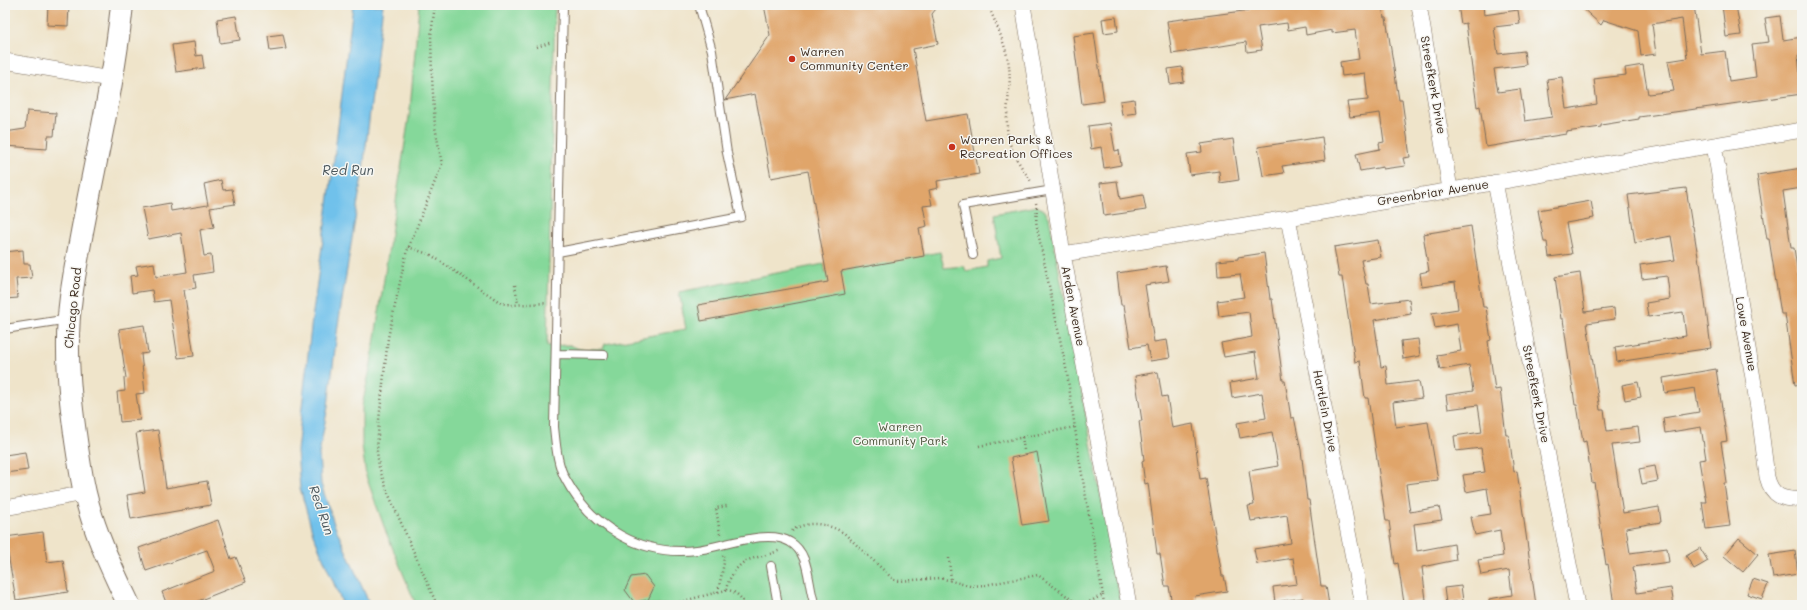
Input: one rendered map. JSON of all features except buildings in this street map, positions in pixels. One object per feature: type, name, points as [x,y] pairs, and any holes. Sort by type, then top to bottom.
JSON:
[{"type":"street","name":"Chicago Road","points":[[122,5],[71,298],[68,359],[72,417],[85,493],[95,526],[111,569],[129,605]]},
{"type":"street","name":"Arden Avenue","points":[[1024,5],[1063,254],[1129,605]]},
{"type":"street","name":"Streefkerk Drive","points":[[1419,5],[1450,189]]},
{"type":"street","points":[[5,61],[110,80]]},
{"type":"street","name":"Greenbriar Avenue","points":[[1063,254],[1288,218],[1450,189],[1802,130]]},
{"type":"street","name":"Lowe Avenue","points":[[1714,145],[1759,414],[1769,487],[1776,495],[1786,498],[1802,499]]},
{"type":"street","name":"Streefkerk Drive","points":[[1495,182],[1578,605]]},
{"type":"street","name":"Hartlein Drive","points":[[1288,218],[1362,605]]},
{"type":"street","points":[[5,508],[85,493]]},
{"type":"lane","points":[[563,5],[557,354],[554,427],[557,454],[566,480],[596,520],[613,532],[636,543],[656,549],[675,551],[697,550],[759,538],[777,537],[787,540],[798,549],[805,562],[811,595],[815,605]]},
{"type":"lane","points":[[558,252],[741,217],[727,153],[712,51],[699,5]]},
{"type":"lane","points":[[974,255],[963,205],[1053,190]]},
{"type":"lane","points":[[5,329],[70,318]]},
{"type":"lane","points":[[557,354],[604,354]]},
{"type":"lane","points":[[771,566],[778,605]]},
{"type":"path","points":[[435,5],[432,35],[432,77],[435,127],[442,164],[408,247],[388,338],[377,451],[379,467],[388,493],[436,605]]},
{"type":"path","points":[[988,5],[997,27],[1009,65],[1010,87],[1008,137],[1014,153],[1034,185],[1037,208],[1035,215],[1036,227],[1067,372],[1104,605]]},
{"type":"path","points":[[408,247],[430,255],[501,303],[558,303]]},
{"type":"path","points":[[515,285],[518,304]]},
{"type":"path","points":[[979,446],[1075,427]]},
{"type":"path","points":[[1022,437],[1024,450]]},
{"type":"path","points":[[726,590],[727,585],[742,564],[746,561],[778,552],[783,548],[791,531],[803,525],[829,525],[837,528],[845,534],[894,580],[900,581],[940,578],[970,586],[986,585],[1038,575],[1079,605]]},
{"type":"path","points":[[950,558],[951,580]]},
{"type":"path","points":[[668,605],[726,590],[736,594],[743,600],[745,605]]},
{"type":"path","points":[[1083,605],[1103,595]]},
{"type":"green space","name":"Warren Community Park","points":[[419,5],[555,5],[547,346],[570,345],[579,349],[603,349],[605,344],[686,329],[679,292],[824,264],[826,274],[940,252],[944,268],[964,266],[966,271],[987,267],[987,261],[1001,258],[994,214],[1037,206],[1045,211],[1049,217],[1121,605],[416,605],[386,532],[366,476],[362,445],[362,406],[371,364],[410,110]]},
{"type":"water","name":"Red Run","points":[[353,5],[383,5],[363,170],[338,325],[328,406],[319,454],[321,484],[334,524],[370,605],[343,605],[313,534],[300,488],[297,451],[312,319]]},
{"type":"place","name":"Warren Community Center","points":[[792,59]]},
{"type":"place","name":"Warren Parks & Recreation Offices","points":[[952,147]]}]
